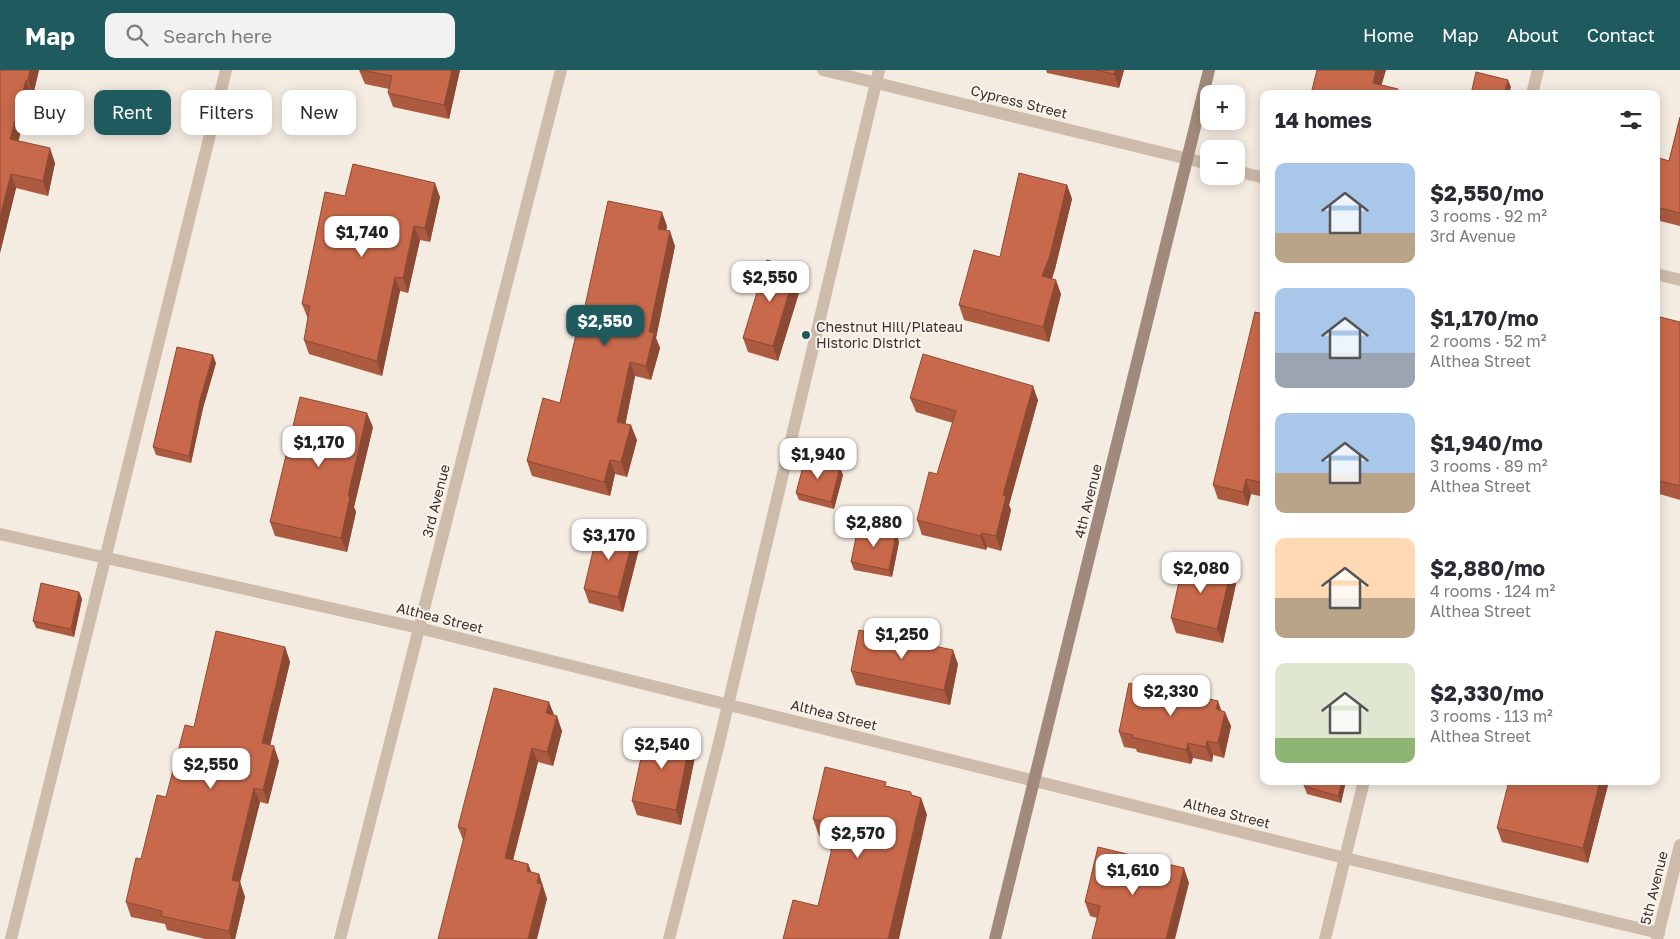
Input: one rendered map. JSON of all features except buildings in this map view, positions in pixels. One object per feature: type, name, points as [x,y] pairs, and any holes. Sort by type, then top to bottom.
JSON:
[{"type":"main road","name":"4th Avenue","points":[[995,939],[1209,70]]},
{"type":"street","points":[[11,939],[226,70]]},
{"type":"street","name":"3rd Avenue","points":[[340,939],[561,70]]},
{"type":"street","name":"Cypress Street","points":[[823,70],[878,76],[1200,162]]},
{"type":"street","points":[[1533,90],[1538,70]]},
{"type":"street","points":[[669,939],[728,705],[878,76]]},
{"type":"street","points":[[1245,173],[1260,177]]},
{"type":"street","points":[[1660,275],[1680,280]]},
{"type":"street","name":"Althea Street","points":[[0,534],[420,628],[1034,779],[1658,936]]},
{"type":"street","points":[[1325,939],[1363,785]]},
{"type":"street","name":"5th Avenue","points":[[1658,936],[1680,845]]},
{"type":"place","name":"Chestnut Hill/Plateau Historic District","points":[[806,335]]}]
